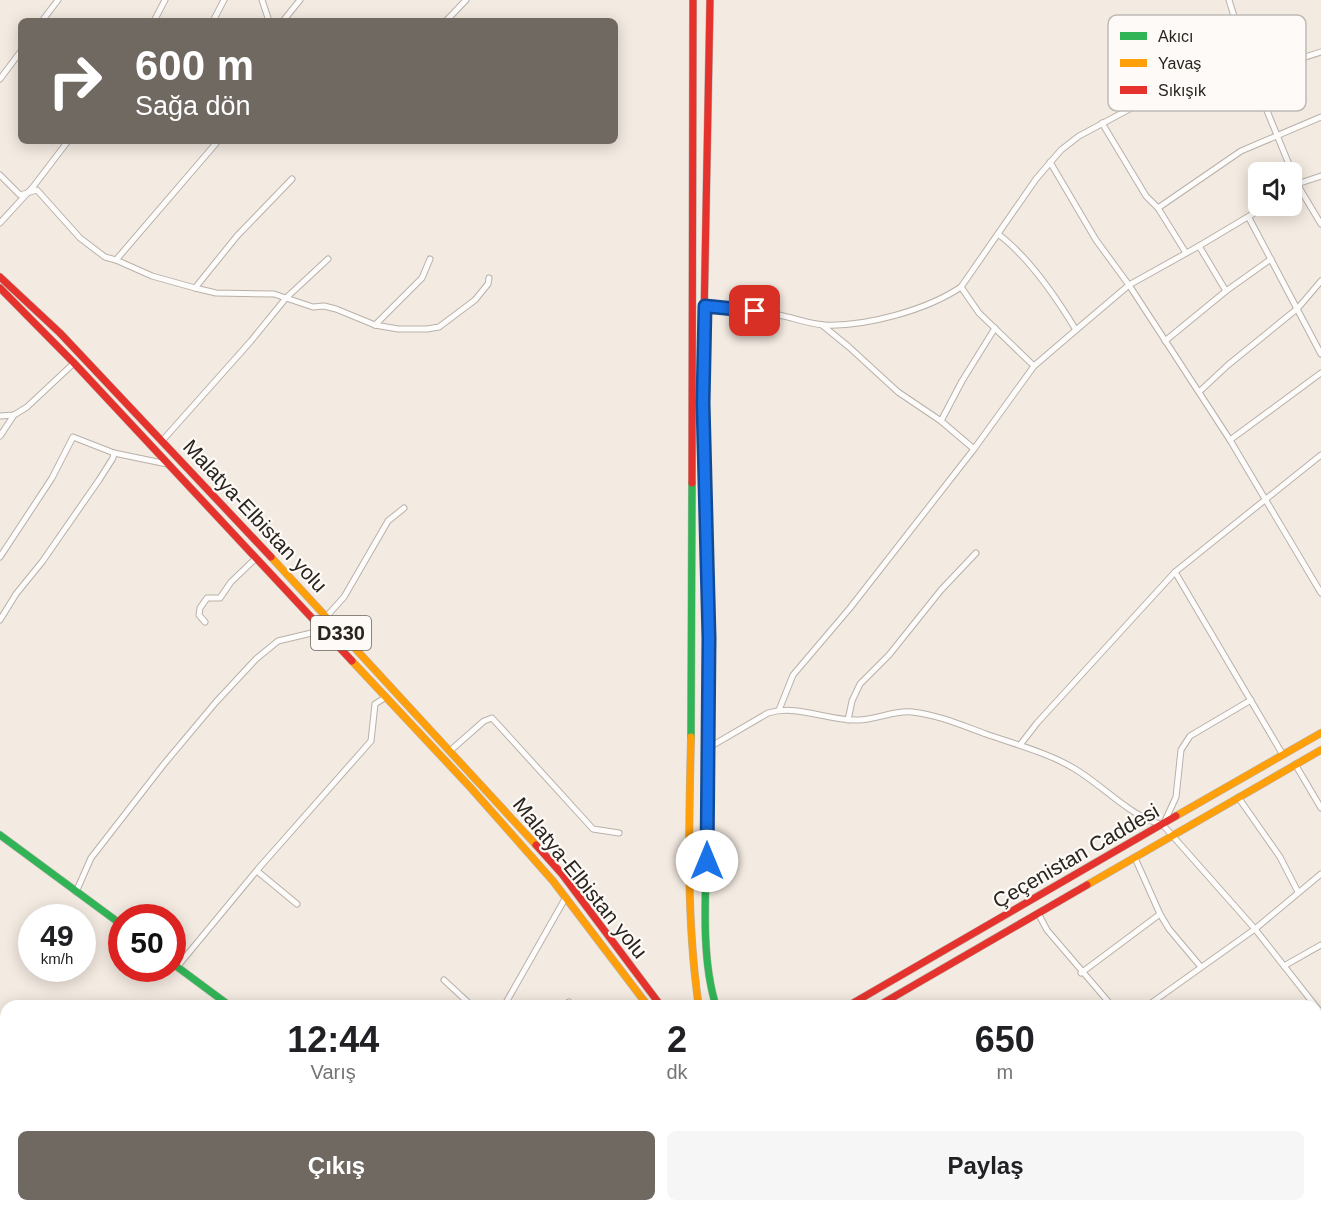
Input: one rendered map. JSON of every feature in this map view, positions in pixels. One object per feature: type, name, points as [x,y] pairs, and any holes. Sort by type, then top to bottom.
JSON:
[{"type":"main road","points":[[693,0],[690,445],[692,714],[688,901],[691,961],[698,1000]]},
{"type":"main road","points":[[710,0],[703,403],[709,638],[706,947],[709,984],[714,1000]]},
{"type":"main road","name":"Malatya-Elbistan yolu","points":[[0,277],[60,333],[451,750],[562,874],[657,1000]]},
{"type":"main road","name":"Malatya-Elbistan yolu","points":[[0,288],[74,363],[470,787],[566,897],[643,1000]]},
{"type":"main road","name":"Çeçenistan Caddesi","points":[[858,1000],[1321,733]]},
{"type":"main road","name":"Çeçenistan Caddesi","points":[[888,1000],[1321,750]]},
{"type":"main road","points":[[0,835],[108,915]]},
{"type":"main road","points":[[186,973],[222,1000]]},
{"type":"street","points":[[44,18],[58,0]]},
{"type":"street","points":[[156,18],[165,0]]},
{"type":"street","points":[[215,18],[224,0]]},
{"type":"street","points":[[262,0],[268,18]]},
{"type":"street","points":[[285,18],[300,0]]},
{"type":"street","points":[[449,18],[466,0]]},
{"type":"street","points":[[1228,0],[1233,15]]},
{"type":"street","points":[[1306,57],[1321,52]]},
{"type":"street","points":[[0,80],[18,55]]},
{"type":"street","points":[[705,306],[755,311],[822,325],[862,322],[907,311],[946,296],[961,287],[1050,162],[1061,150],[1079,136],[1128,111]]},
{"type":"street","points":[[1268,111],[1286,162]]},
{"type":"street","points":[[1158,208],[1241,151],[1321,117]]},
{"type":"street","points":[[1102,123],[1146,196],[1158,208],[1186,253]]},
{"type":"street","points":[[0,223],[66,144]]},
{"type":"street","points":[[116,260],[215,144]]},
{"type":"street","points":[[1050,162],[1096,240],[1129,285],[1230,440],[1321,593]]},
{"type":"street","points":[[0,175],[20,195],[37,190],[80,238],[105,257],[152,276],[216,293],[274,294],[313,306],[336,309],[375,325],[427,329],[439,327],[475,300],[488,284],[489,278]]},
{"type":"street","points":[[1302,183],[1321,176]]},
{"type":"street","points":[[195,288],[237,236],[292,179]]},
{"type":"street","points":[[1302,197],[1321,224]]},
{"type":"street","points":[[778,710],[793,675],[850,608],[974,449],[1034,366],[1129,285],[1251,216]]},
{"type":"street","points":[[1248,218],[1321,354]]},
{"type":"street","points":[[998,234],[1021,255],[1060,304],[1076,330]]},
{"type":"street","points":[[1199,246],[1226,291]]},
{"type":"street","points":[[162,441],[251,341],[286,297],[328,259]]},
{"type":"street","points":[[375,325],[422,278],[430,259]]},
{"type":"street","points":[[1165,341],[1226,291],[1271,260]]},
{"type":"street","points":[[1199,392],[1228,365],[1298,308],[1321,281]]},
{"type":"street","points":[[961,287],[979,313],[1034,366]]},
{"type":"street","points":[[822,325],[898,392],[941,421],[974,449]]},
{"type":"street","points":[[941,421],[962,381],[995,328]]},
{"type":"street","points":[[0,436],[14,415],[39,398],[74,363]]},
{"type":"street","points":[[1230,440],[1321,373]]},
{"type":"street","points":[[0,416],[14,415]]},
{"type":"street","points":[[0,557],[52,478],[73,437],[114,453],[168,464]]},
{"type":"street","points":[[0,620],[16,594],[42,562],[99,480],[114,453]]},
{"type":"street","points":[[1020,746],[1036,723],[1175,572],[1321,455]]},
{"type":"street","points":[[326,617],[344,597],[388,521],[404,508]]},
{"type":"street","points":[[848,720],[852,701],[860,684],[889,655],[941,590],[976,553]]},
{"type":"street","points":[[205,622],[199,615],[200,608],[207,598],[220,598],[231,582],[256,558]]},
{"type":"street","points":[[1175,572],[1283,755]]},
{"type":"street","points":[[76,892],[91,858],[171,755],[256,659],[278,641],[324,630]]},
{"type":"street","points":[[186,952],[371,741],[375,704],[386,697]]},
{"type":"street","points":[[1163,825],[1176,797],[1181,750],[1190,736],[1251,700]]},
{"type":"street","points":[[708,748],[768,713],[778,710],[795,710],[848,720],[910,712],[940,717],[1074,768],[1148,821],[1163,825],[1255,929],[1311,1000]]},
{"type":"street","points":[[451,750],[484,721],[492,718],[593,829],[619,834]]},
{"type":"street","points":[[1295,764],[1321,808]]},
{"type":"street","points":[[1238,797],[1280,857],[1298,892]]},
{"type":"street","points":[[1135,858],[1169,929],[1201,966]]},
{"type":"street","points":[[257,871],[297,904]]},
{"type":"street","points":[[1155,1000],[1255,929],[1321,874]]},
{"type":"street","points":[[507,1000],[566,897]]},
{"type":"street","points":[[1038,913],[1047,930],[1107,1000]]},
{"type":"street","points":[[1081,972],[1160,914]]},
{"type":"street","points":[[1284,966],[1321,945]]},
{"type":"street","points":[[444,980],[466,1000]]},
{"type":"traffic: fast","points":[[691,737],[692,483]]},
{"type":"traffic: fast","points":[[707,823],[705,892],[707,963],[715,1000]]},
{"type":"traffic: fast","points":[[0,835],[108,915]]},
{"type":"traffic: fast","points":[[186,973],[222,1000]]},
{"type":"traffic: slow","points":[[704,319],[703,403],[709,638],[707,823]]},
{"type":"traffic: slow","points":[[271,557],[536,845]]},
{"type":"traffic: slow","points":[[352,661],[470,787],[553,881],[643,1000]]},
{"type":"traffic: slow","points":[[1176,816],[1321,733]]},
{"type":"traffic: slow","points":[[691,737],[690,902],[698,1000]]},
{"type":"traffic: slow","points":[[1087,885],[1321,750]]},
{"type":"traffic: jam","points":[[692,483],[693,0]]},
{"type":"traffic: jam","points":[[704,319],[710,0]]},
{"type":"traffic: jam","points":[[0,277],[60,333],[271,557]]},
{"type":"traffic: jam","points":[[0,288],[74,363],[352,661]]},
{"type":"traffic: jam","points":[[858,1000],[1176,816]]},
{"type":"traffic: jam","points":[[536,845],[562,874],[656,1000]]},
{"type":"traffic: jam","points":[[888,1000],[1087,885]]},
{"type":"route","points":[[707,861],[709,638],[703,403],[705,306],[755,311]]}]
